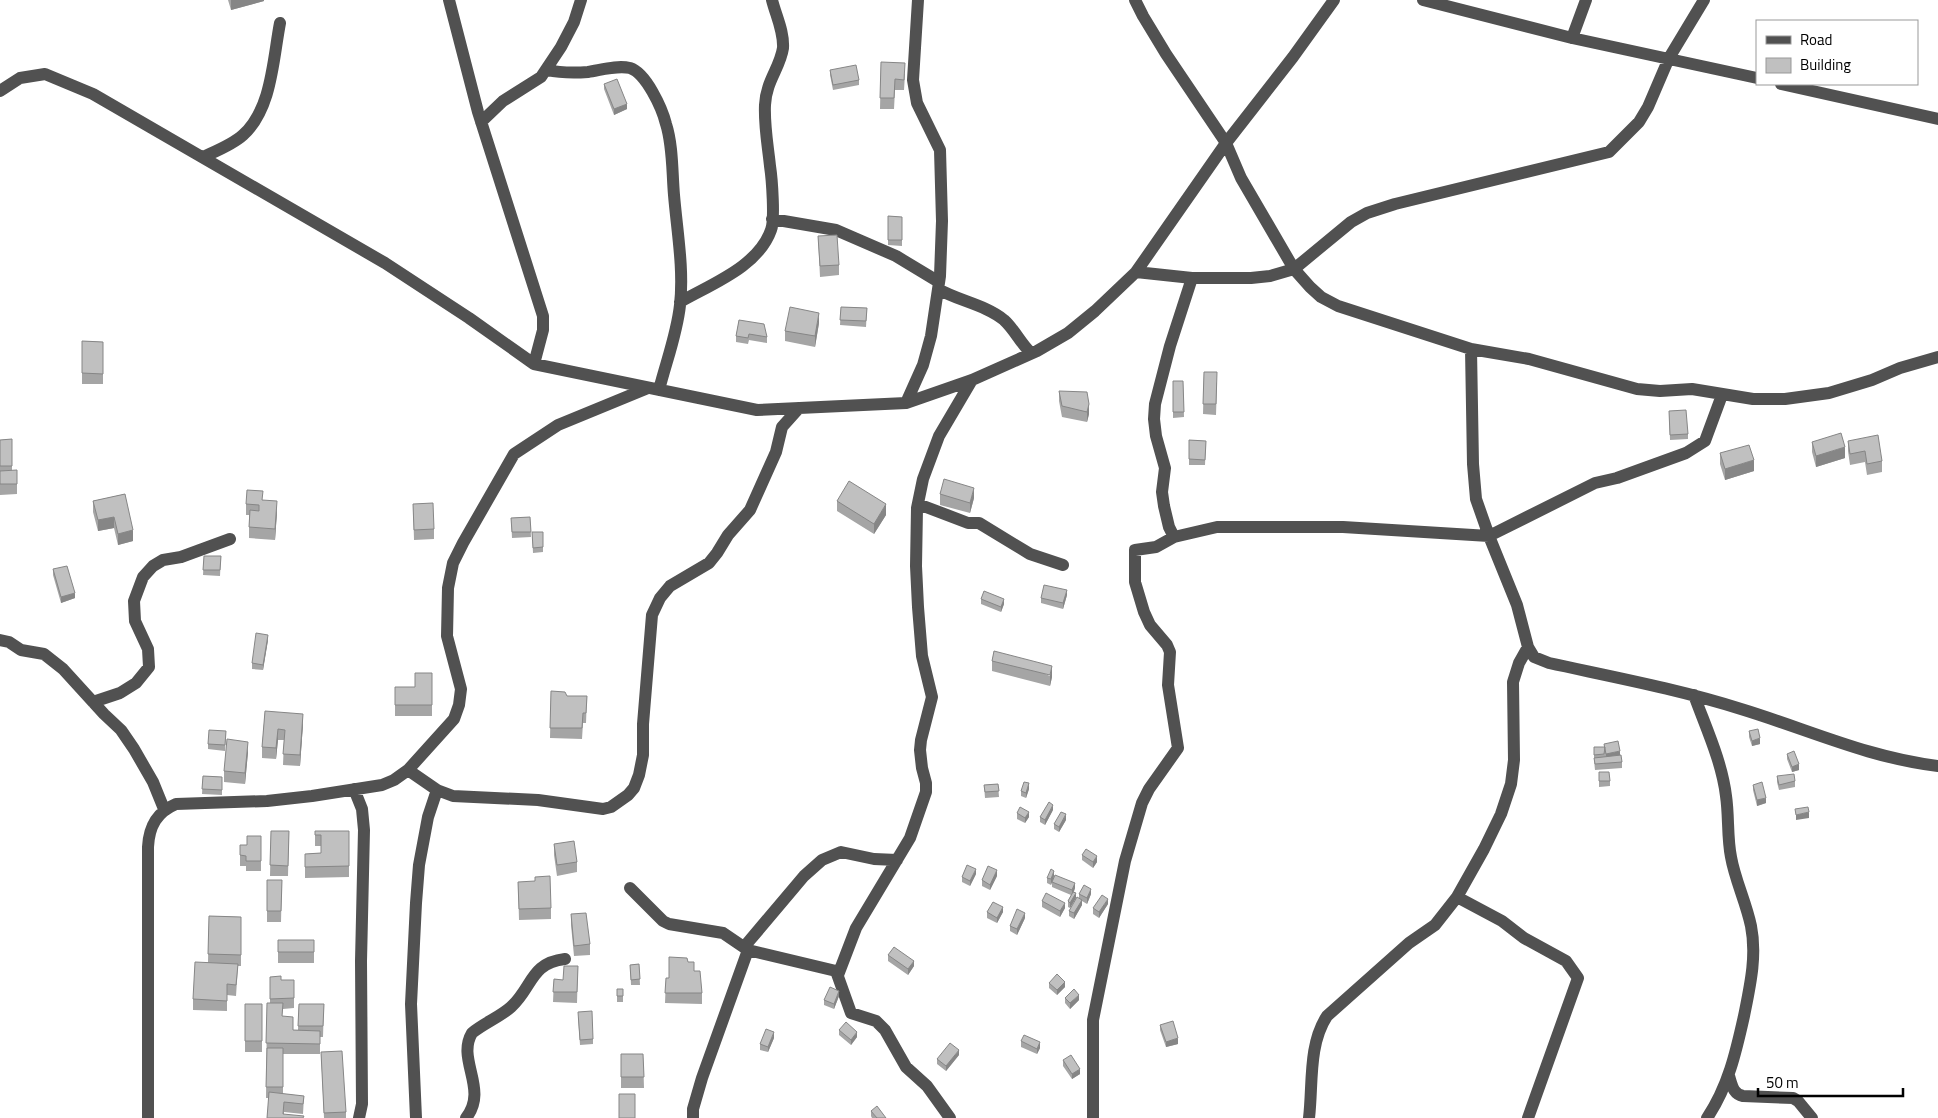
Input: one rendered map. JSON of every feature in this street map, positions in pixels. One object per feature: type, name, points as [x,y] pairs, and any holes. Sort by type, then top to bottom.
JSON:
[{"type":"street","points":[[449,0],[481,122],[543,316],[543,330],[534,364]]},
{"type":"street","points":[[481,122],[503,101],[541,77],[547,70],[574,22],[581,0]]},
{"type":"street","points":[[680,302],[743,265],[762,246],[771,229],[772,189],[765,104],[766,90],[778,62],[783,41],[772,0]]},
{"type":"street","points":[[906,403],[923,365],[931,336],[938,285],[942,221],[940,150],[914,93],[913,80],[918,0]]},
{"type":"street","points":[[1135,0],[1161,46],[1226,143],[1241,178],[1294,268],[1321,297],[1338,306],[1471,349],[1529,359],[1638,389],[1692,389],[1753,399],[1785,399],[1829,393],[1938,357]]},
{"type":"street","points":[[0,91],[20,78],[45,74],[93,94],[385,263],[469,318],[534,364],[757,410],[906,403],[972,380],[1031,354],[1068,333],[1095,311],[1136,272],[1226,143],[1293,57],[1334,0]]},
{"type":"street","points":[[1423,0],[1572,38],[1756,78]]},
{"type":"street","points":[[1572,38],[1586,0]]},
{"type":"street","points":[[1136,272],[1192,278],[1251,278],[1270,276],[1294,268],[1351,222],[1367,213],[1395,204],[1609,152],[1639,122],[1648,108],[1669,58],[1704,0]]},
{"type":"street","points":[[203,157],[228,146],[243,136],[254,122],[263,104],[280,23]]},
{"type":"street","points":[[148,1118],[149,833],[164,809],[176,804],[267,801],[312,796],[382,784],[394,780],[408,770],[454,719],[459,705],[461,689],[447,636],[448,588],[454,564],[463,543],[514,454],[558,426],[654,389],[678,321],[680,302],[680,276],[667,125],[656,97],[638,73],[630,68],[572,73],[547,70]]},
{"type":"street","points":[[1785,85],[1938,119]]},
{"type":"street","points":[[772,219],[836,230],[896,256],[938,285],[951,297],[988,310],[999,316],[1031,354]]},
{"type":"street","points":[[1174,537],[1169,527],[1162,492],[1165,468],[1156,436],[1155,404],[1170,346],[1192,278]]},
{"type":"street","points":[[1471,349],[1473,464],[1476,500],[1517,605],[1531,654],[1538,660],[1694,695],[1742,709],[1873,754],[1914,764],[1938,766]]},
{"type":"street","points":[[838,975],[856,928],[910,838],[926,792],[920,750],[932,697],[922,656],[918,607],[916,566],[918,504],[923,478],[938,436],[972,380]]},
{"type":"street","points":[[1093,1118],[1092,1045],[1094,1013],[1125,861],[1142,803],[1149,789],[1178,748],[1168,685],[1170,652],[1168,645],[1146,619],[1135,582],[1134,552],[1138,548],[1159,546],[1174,537],[1217,526],[1289,526],[1489,536],[1595,483],[1617,478],[1686,453],[1705,441],[1722,395]]},
{"type":"street","points":[[408,770],[437,790],[453,796],[538,800],[603,809],[611,807],[634,788],[639,776],[643,755],[643,724],[652,615],[660,598],[670,586],[708,563],[717,553],[728,535],[750,510],[776,452],[782,427],[799,408]]},
{"type":"street","points":[[918,504],[968,522],[979,523],[1030,554],[1064,565]]},
{"type":"street","points":[[93,702],[120,693],[136,683],[149,667],[148,649],[135,621],[134,601],[143,577],[163,560],[181,557],[230,539]]},
{"type":"street","points":[[0,640],[9,642],[21,650],[44,654],[63,669],[120,730],[134,749],[153,782],[164,809]]},
{"type":"street","points":[[1308,1118],[1314,1056],[1322,1024],[1327,1016],[1409,943],[1435,925],[1457,897],[1501,814],[1511,784],[1514,760],[1512,682],[1519,663],[1528,647]]},
{"type":"street","points":[[1694,695],[1714,750],[1726,794],[1731,858],[1746,905],[1753,943],[1753,967],[1736,1051],[1729,1076],[1717,1103],[1707,1118]]},
{"type":"street","points":[[354,789],[362,809],[365,855],[361,961],[362,1104],[359,1118]]},
{"type":"street","points":[[416,1118],[411,1004],[416,912],[423,846],[428,817],[437,790]]},
{"type":"street","points":[[693,1118],[693,1109],[702,1078],[746,949],[804,876],[822,860],[841,852],[897,860]]},
{"type":"street","points":[[630,888],[664,921],[676,926],[722,933],[746,949],[832,969],[838,975],[851,1013],[876,1021],[885,1030],[906,1067],[927,1086],[950,1118]]},
{"type":"street","points":[[1457,897],[1502,921],[1524,938],[1566,960],[1578,978],[1528,1118]]},
{"type":"street","points":[[466,1118],[475,1102],[475,1090],[467,1049],[468,1039],[479,1028],[510,1008],[518,1000],[532,977],[542,966],[554,960],[565,958]]},
{"type":"street","points":[[1729,1076],[1737,1094],[1743,1096],[1793,1098],[1798,1101],[1812,1118]]},
{"type":"building","points":[[881,62],[905,63],[904,80],[895,79],[894,98],[880,98]]},
{"type":"building","points":[[856,65],[859,80],[833,85],[830,70]]},
{"type":"building","points":[[617,79],[627,104],[614,109],[604,84]]},
{"type":"building","points":[[888,216],[902,217],[902,240],[888,240]]},
{"type":"building","points":[[837,235],[839,265],[820,266],[818,236]]},
{"type":"building","points":[[790,307],[819,313],[815,336],[785,331]]},
{"type":"building","points":[[841,307],[867,308],[866,321],[840,320]]},
{"type":"building","points":[[739,320],[764,324],[767,337],[749,334],[748,338],[736,336]]},
{"type":"building","points":[[82,341],[103,342],[103,374],[82,373]]},
{"type":"building","points":[[1204,372],[1217,372],[1216,404],[1203,404]]},
{"type":"building","points":[[1173,381],[1183,381],[1184,412],[1173,412]]},
{"type":"building","points":[[1059,391],[1087,392],[1089,404],[1087,412],[1062,406]]},
{"type":"building","points":[[1686,410],[1688,434],[1670,435],[1669,411]]},
{"type":"building","points":[[1841,433],[1845,447],[1816,456],[1812,442]]},
{"type":"building","points":[[1878,435],[1882,461],[1867,464],[1865,451],[1850,454],[1848,441]]},
{"type":"building","points":[[12,439],[12,466],[0,466],[0,440]]},
{"type":"building","points":[[1189,440],[1206,441],[1205,460],[1189,459]]},
{"type":"building","points":[[1749,445],[1754,460],[1725,469],[1720,453]]},
{"type":"building","points":[[17,470],[17,484],[0,484],[0,471]]},
{"type":"building","points":[[944,479],[974,488],[970,503],[940,494]]},
{"type":"building","points":[[849,481],[886,504],[874,524],[837,501]]},
{"type":"building","points":[[247,490],[263,491],[262,500],[277,501],[275,529],[249,527],[250,510],[259,511],[259,505],[246,504]]},
{"type":"building","points":[[125,494],[133,530],[118,534],[114,517],[98,520],[93,501]]},
{"type":"building","points":[[433,503],[434,529],[414,530],[413,504]]},
{"type":"building","points":[[530,517],[531,532],[512,532],[511,518]]},
{"type":"building","points":[[532,532],[543,532],[543,547],[533,548]]},
{"type":"building","points":[[204,556],[221,556],[220,570],[203,570]]},
{"type":"building","points":[[67,566],[75,593],[61,597],[53,569]]},
{"type":"building","points":[[1044,585],[1067,590],[1063,603],[1041,598]]},
{"type":"building","points":[[984,591],[1004,599],[1001,607],[981,599]]},
{"type":"building","points":[[256,633],[268,635],[263,665],[252,663]]},
{"type":"building","points":[[994,651],[1052,666],[1050,675],[992,661]]},
{"type":"building","points":[[415,673],[432,673],[432,705],[395,705],[395,687],[415,687]]},
{"type":"building","points":[[551,691],[565,692],[567,696],[587,696],[586,713],[583,713],[582,728],[550,728]]},
{"type":"building","points":[[265,711],[303,714],[300,755],[283,754],[285,730],[278,729],[276,748],[262,747]]},
{"type":"building","points":[[1758,729],[1760,738],[1752,741],[1749,731]]},
{"type":"building","points":[[209,730],[226,731],[225,745],[208,744]]},
{"type":"building","points":[[227,739],[248,742],[245,773],[224,771]]},
{"type":"building","points":[[1618,741],[1620,751],[1606,754],[1604,744]]},
{"type":"building","points":[[1594,747],[1605,747],[1604,754],[1594,755]]},
{"type":"building","points":[[1794,751],[1799,764],[1792,767],[1787,754]]},
{"type":"building","points":[[1621,755],[1622,762],[1595,764],[1594,758]]},
{"type":"building","points":[[1599,772],[1609,772],[1610,781],[1599,781]]},
{"type":"building","points":[[1794,774],[1795,781],[1779,785],[1777,776]]},
{"type":"building","points":[[203,776],[222,777],[222,790],[202,789]]},
{"type":"building","points":[[1024,782],[1029,783],[1026,793],[1021,791]]},
{"type":"building","points":[[1762,782],[1766,798],[1757,800],[1753,785]]},
{"type":"building","points":[[998,784],[999,791],[985,792],[984,785]]},
{"type":"building","points":[[1049,802],[1053,805],[1045,820],[1040,817]]},
{"type":"building","points":[[1020,807],[1029,812],[1025,818],[1017,813]]},
{"type":"building","points":[[1808,807],[1809,812],[1796,815],[1795,809]]},
{"type":"building","points":[[1061,812],[1066,814],[1059,827],[1054,824]]},
{"type":"building","points":[[271,831],[289,831],[288,866],[270,865]]},
{"type":"building","points":[[315,831],[349,831],[349,866],[305,867],[305,854],[321,853],[321,835],[315,835]]},
{"type":"building","points":[[247,836],[261,836],[261,861],[246,861],[246,856],[240,855],[240,845],[247,845]]},
{"type":"building","points":[[574,841],[577,862],[557,865],[554,844]]},
{"type":"building","points":[[1086,849],[1097,856],[1093,862],[1082,855]]},
{"type":"building","points":[[967,865],[976,869],[970,881],[962,877]]},
{"type":"building","points":[[988,866],[997,870],[990,885],[982,880]]},
{"type":"building","points":[[1051,869],[1054,871],[1051,879],[1047,878]]},
{"type":"building","points":[[1055,875],[1075,883],[1072,890],[1052,882]]},
{"type":"building","points":[[550,876],[551,908],[519,909],[518,882],[535,881],[535,877]]},
{"type":"building","points":[[267,880],[282,880],[281,911],[267,911]]},
{"type":"building","points":[[1084,885],[1091,889],[1087,898],[1079,894]]},
{"type":"building","points":[[1073,892],[1076,893],[1070,903],[1068,901]]},
{"type":"building","points":[[1046,893],[1065,903],[1060,911],[1042,901]]},
{"type":"building","points":[[1102,895],[1108,899],[1099,912],[1093,908]]},
{"type":"building","points":[[1077,897],[1082,900],[1074,913],[1069,911]]},
{"type":"building","points":[[993,902],[1003,907],[997,918],[987,912]]},
{"type":"building","points":[[1017,909],[1025,913],[1017,929],[1010,926]]},
{"type":"building","points":[[586,913],[590,944],[574,946],[571,914]]},
{"type":"building","points":[[209,916],[241,917],[241,955],[208,954]]},
{"type":"building","points":[[278,940],[314,940],[314,952],[278,952]]},
{"type":"building","points":[[894,947],[914,961],[908,969],[888,955]]},
{"type":"building","points":[[669,957],[687,958],[688,962],[694,962],[694,971],[700,971],[702,993],[665,993],[666,978],[669,978]]},
{"type":"building","points":[[195,962],[238,964],[236,985],[227,984],[227,1001],[193,999]]},
{"type":"building","points":[[639,964],[640,979],[631,980],[630,965]]},
{"type":"building","points":[[564,966],[578,966],[577,992],[553,992],[554,979],[563,980]]},
{"type":"building","points":[[1057,974],[1065,982],[1057,990],[1049,983]]},
{"type":"building","points":[[281,976],[281,980],[294,980],[294,998],[270,999],[270,977]]},
{"type":"building","points":[[830,987],[839,991],[834,1004],[824,1000]]},
{"type":"building","points":[[617,989],[623,989],[623,996],[617,996]]},
{"type":"building","points":[[1074,989],[1079,995],[1070,1003],[1065,998]]},
{"type":"building","points":[[267,1003],[283,1003],[282,1016],[293,1017],[293,1030],[320,1031],[320,1044],[266,1043]]},
{"type":"building","points":[[245,1004],[262,1004],[262,1041],[245,1041]]},
{"type":"building","points":[[299,1004],[324,1004],[323,1026],[298,1026]]},
{"type":"building","points":[[592,1011],[593,1039],[580,1040],[578,1012]]},
{"type":"building","points":[[1173,1021],[1178,1038],[1166,1042],[1160,1025]]},
{"type":"building","points":[[846,1022],[857,1032],[851,1040],[839,1030]]},
{"type":"building","points":[[766,1029],[774,1032],[768,1047],[760,1044]]},
{"type":"building","points":[[1024,1035],[1040,1042],[1037,1049],[1021,1041]]},
{"type":"building","points":[[950,1043],[959,1050],[946,1066],[937,1059]]},
{"type":"building","points":[[267,1048],[283,1048],[283,1087],[266,1087]]},
{"type":"building","points":[[342,1051],[346,1112],[324,1113],[321,1052]]},
{"type":"building","points":[[621,1054],[643,1054],[644,1077],[621,1077]]},
{"type":"building","points":[[1071,1055],[1080,1069],[1072,1074],[1063,1060]]},
{"type":"building","points":[[269,1092],[304,1096],[303,1104],[284,1102],[283,1114],[304,1116],[303,1118],[267,1118]]},
{"type":"building","points":[[619,1094],[635,1094],[635,1118],[619,1118]]},
{"type":"building","points":[[877,1106],[886,1118],[877,1118],[871,1111]]}]
